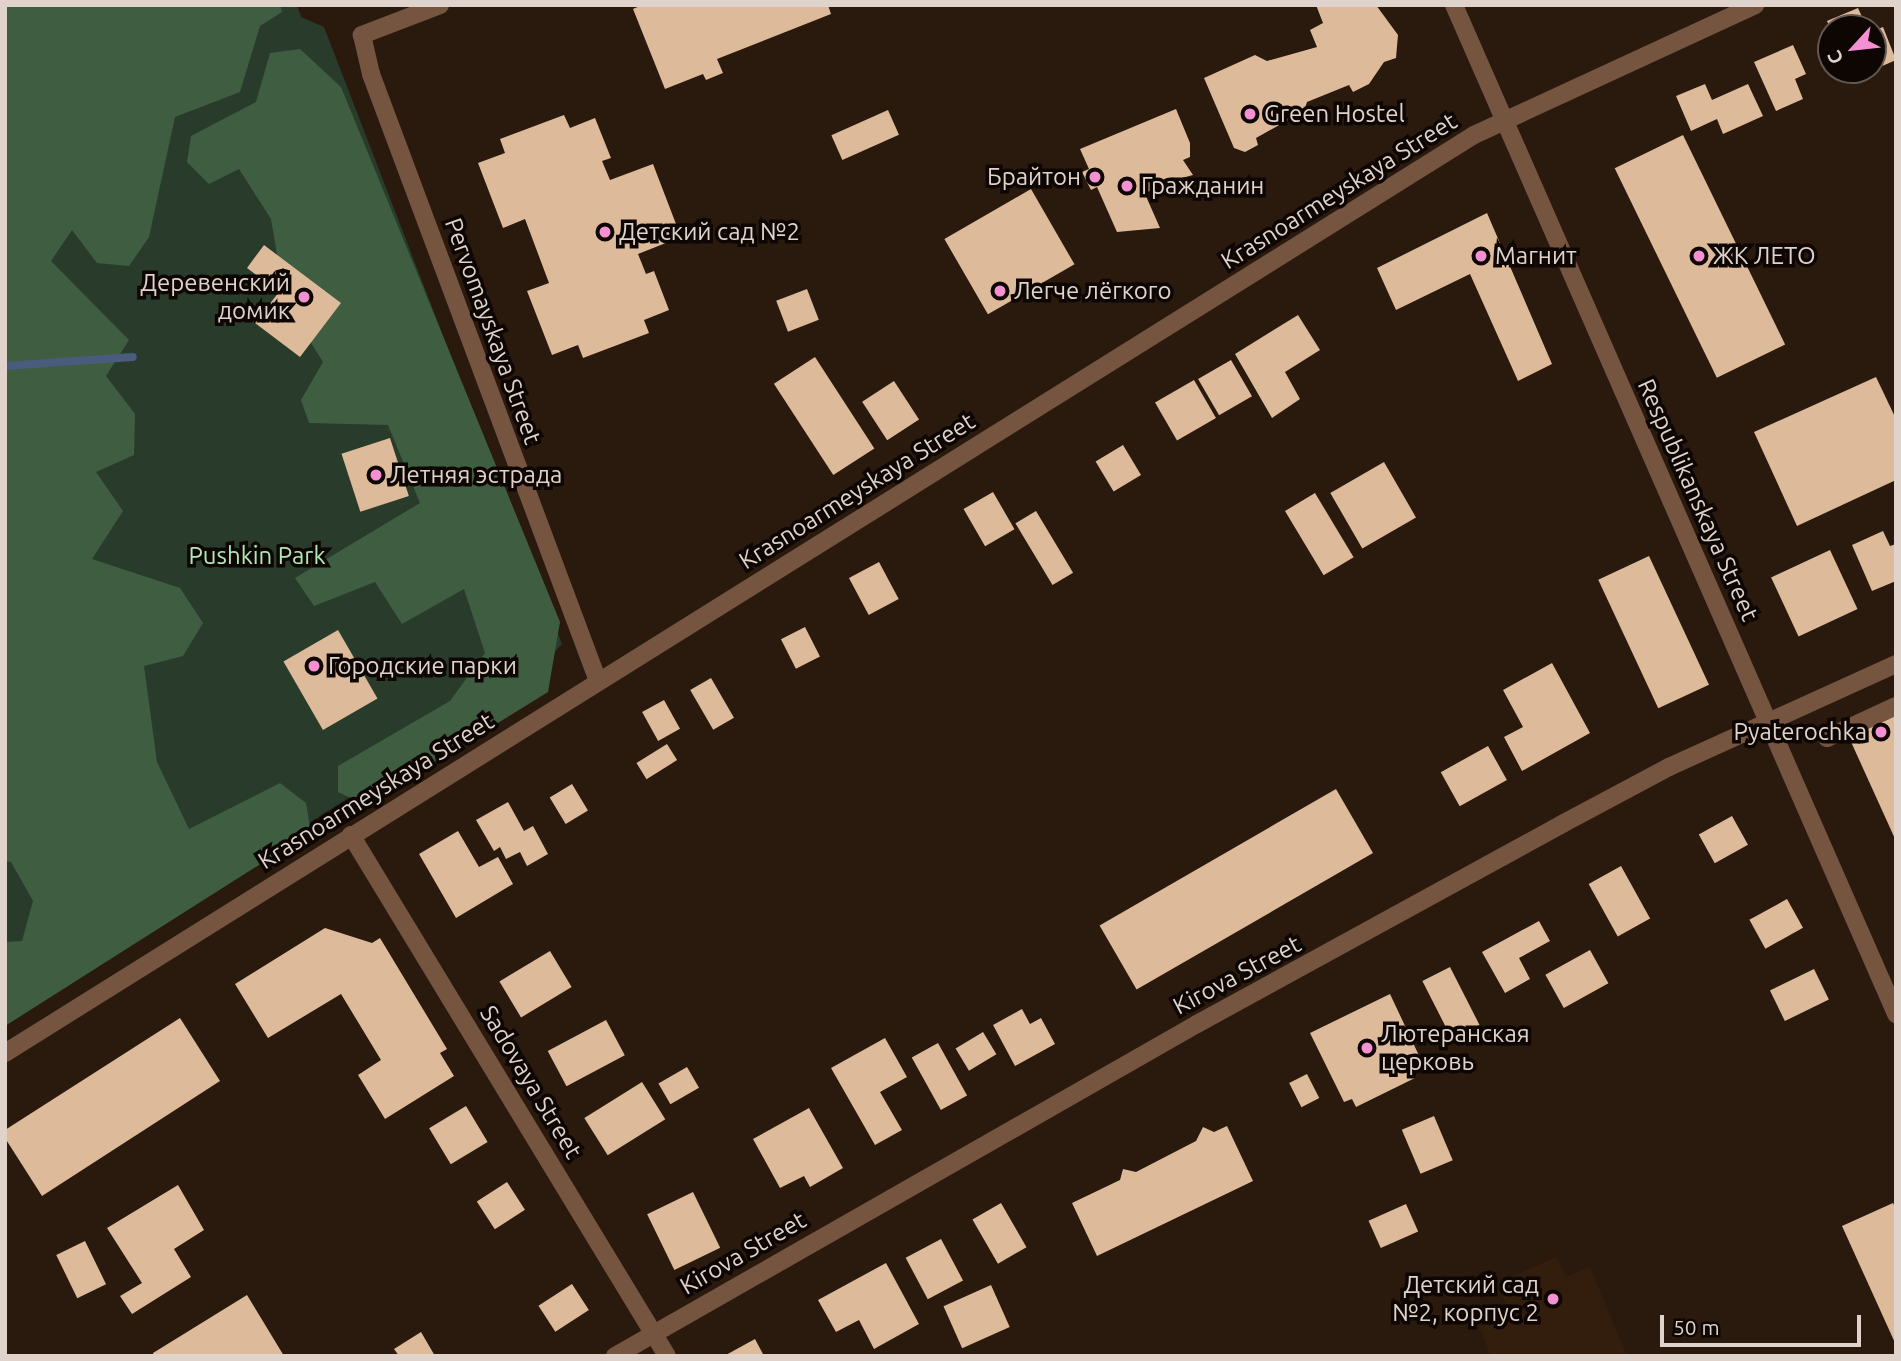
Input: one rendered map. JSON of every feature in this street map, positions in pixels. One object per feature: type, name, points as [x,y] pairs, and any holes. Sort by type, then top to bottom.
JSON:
[{"type":"street","name":"Pervomayskaya Street","points":[[440,5],[362,35],[370,74],[598,681]]},
{"type":"street","name":"Respublikanskaya Street","points":[[1454,5],[1896,1014]]},
{"type":"street","name":"Krasnoarmeyskaya Street","points":[[5,1053],[598,681],[1506,119],[1755,5]]},
{"type":"street","name":"Kirova Street","points":[[615,1356],[1198,1024],[1587,810],[1768,720],[1896,664]]},
{"type":"street","points":[[1827,738],[1896,706]]},
{"type":"street","name":"Sadovaya Street","points":[[351,835],[667,1356]]},
{"type":"shaded area","name":"Детский сад №2, корпус 2","points":[[1557,1257],[1566,1277],[1590,1267],[1627,1356],[1491,1356],[1479,1327],[1510,1314],[1497,1283]]},
{"type":"green space","name":"Pushkin Park","points":[[5,5],[297,5],[301,17],[324,27],[562,644],[526,684],[5,1018]]},
{"type":"green space","points":[[5,5],[280,5],[282,12],[260,26],[240,92],[175,117],[149,237],[129,266],[97,263],[72,230],[51,261],[129,340],[106,376],[135,414],[134,455],[96,472],[123,511],[92,559],[180,588],[203,623],[183,656],[144,666],[157,762],[189,829],[280,783],[306,803],[311,832],[5,1026],[5,942],[22,941],[33,901],[11,862],[5,861]]},
{"type":"green space","points":[[300,49],[341,87],[560,622],[548,692],[365,805],[338,792],[338,766],[450,701],[485,653],[464,589],[402,624],[375,582],[314,606],[295,578],[420,503],[388,425],[309,423],[301,400],[323,362],[285,301],[271,219],[239,169],[209,184],[187,162],[191,136],[256,102],[270,53]]},
{"type":"building","points":[[642,5],[828,5],[831,14],[717,59],[723,73],[706,80],[703,74],[665,89],[633,9]]},
{"type":"building","points":[[1316,5],[1376,5],[1398,35],[1396,58],[1384,62],[1369,84],[1353,92],[1349,85],[1307,102],[1304,111],[1256,138],[1258,145],[1245,152],[1234,148],[1204,78],[1255,55],[1267,61],[1317,47],[1310,30],[1323,23]]},
{"type":"building","points":[[1858,8],[1861,14],[1844,14]]},
{"type":"building","points":[[1887,37],[1896,60],[1887,64]]},
{"type":"building","points":[[1793,45],[1806,74],[1795,79],[1803,99],[1776,111],[1754,62]]},
{"type":"building","points":[[1705,84],[1712,100],[1748,84],[1763,116],[1723,134],[1717,119],[1691,131],[1676,96]]},
{"type":"building","points":[[1176,109],[1190,143],[1190,157],[1183,160],[1193,175],[1159,184],[1145,194],[1160,228],[1117,232],[1097,187],[1091,190],[1082,172],[1089,169],[1080,149]]},
{"type":"building","points":[[888,110],[899,135],[842,160],[831,135]]},
{"type":"building","name":"Детский сад №2","points":[[564,115],[570,128],[595,118],[611,158],[602,161],[610,180],[653,164],[681,237],[638,254],[646,274],[654,271],[669,310],[644,320],[649,333],[583,358],[578,345],[552,355],[527,291],[549,283],[525,219],[503,228],[478,163],[505,153],[500,139]]},
{"type":"building","name":"ЖК ЛЕТО","points":[[1683,135],[1785,344],[1717,378],[1615,168]]},
{"type":"building","points":[[1031,189],[1074,264],[988,314],[944,239]]},
{"type":"building","points":[[1487,213],[1552,364],[1518,381],[1470,274],[1396,310],[1377,268]]},
{"type":"building","name":"Деревенский домик","points":[[264,245],[341,303],[300,357],[255,323],[279,292],[247,268]]},
{"type":"building","points":[[807,289],[819,320],[788,332],[776,301]]},
{"type":"building","points":[[1298,315],[1320,350],[1285,372],[1300,399],[1272,418],[1235,354]]},
{"type":"building","points":[[815,357],[874,448],[833,475],[774,384]]},
{"type":"building","points":[[1231,360],[1252,396],[1219,415],[1198,379]]},
{"type":"building","points":[[1876,377],[1896,419],[1896,480],[1797,526],[1754,432]]},
{"type":"building","points":[[1194,380],[1216,418],[1177,441],[1155,402]]},
{"type":"building","points":[[894,381],[919,420],[887,440],[862,402]]},
{"type":"building","name":"Летняя эстрада","points":[[390,438],[409,496],[360,512],[341,454]]},
{"type":"building","points":[[1123,445],[1141,475],[1114,491],[1096,461]]},
{"type":"building","points":[[1384,462],[1416,517],[1362,548],[1330,493]]},
{"type":"building","points":[[993,492],[1014,529],[985,546],[964,509]]},
{"type":"building","points":[[1315,493],[1354,557],[1324,575],[1285,511]]},
{"type":"building","points":[[1036,511],[1073,573],[1053,585],[1015,523]]},
{"type":"building","points":[[1883,531],[1890,546],[1896,544],[1896,581],[1872,591],[1852,545]]},
{"type":"building","points":[[1830,550],[1857,609],[1799,636],[1771,577]]},
{"type":"building","points":[[1649,556],[1709,685],[1658,708],[1598,580]]},
{"type":"building","points":[[879,562],[899,599],[869,615],[849,578]]},
{"type":"building","points":[[805,627],[820,656],[796,669],[781,639]]},
{"type":"building","points":[[338,630],[378,698],[323,730],[283,662]]},
{"type":"building","points":[[1552,663],[1590,733],[1522,771],[1504,737],[1523,727],[1503,690]]},
{"type":"building","points":[[711,678],[734,718],[713,730],[690,690]]},
{"type":"building","points":[[664,700],[680,729],[658,741],[642,712]]},
{"type":"building","points":[[1896,710],[1896,841],[1847,733]]},
{"type":"building","points":[[667,744],[677,760],[647,779],[636,763]]},
{"type":"building","points":[[1488,746],[1507,780],[1460,806],[1441,772]]},
{"type":"building","points":[[572,784],[588,811],[566,824],[550,797]]},
{"type":"building","points":[[1336,789],[1373,853],[1137,990],[1100,926]]},
{"type":"building","points":[[508,802],[524,831],[533,826],[548,854],[527,866],[520,852],[506,859],[500,847],[494,851],[476,820]]},
{"type":"building","points":[[1732,816],[1748,845],[1715,863],[1699,834]]},
{"type":"building","points":[[458,831],[479,867],[498,857],[513,884],[456,918],[419,854]]},
{"type":"building","points":[[1621,866],[1650,918],[1618,936],[1589,884]]},
{"type":"building","points":[[1787,899],[1803,928],[1765,949],[1749,920]]},
{"type":"building","points":[[1539,921],[1550,941],[1519,958],[1530,979],[1505,993],[1482,952]]},
{"type":"building","points":[[325,928],[372,943],[380,938],[447,1049],[440,1053],[454,1076],[385,1119],[358,1075],[381,1060],[341,994],[268,1038],[235,984]]},
{"type":"building","points":[[1590,950],[1608,983],[1564,1008],[1545,975]]},
{"type":"building","points":[[550,951],[572,987],[521,1017],[499,981]]},
{"type":"building","points":[[1450,967],[1480,1025],[1452,1039],[1422,981]]},
{"type":"building","points":[[1814,969],[1829,1000],[1785,1021],[1770,990]]},
{"type":"building","name":"Лютеранская церковь","points":[[1390,994],[1423,1064],[1411,1070],[1415,1078],[1356,1107],[1352,1099],[1344,1102],[1310,1033]]},
{"type":"building","points":[[1022,1009],[1030,1024],[1041,1018],[1055,1044],[1015,1066],[993,1025]]},
{"type":"building","points":[[180,1018],[220,1081],[42,1196],[5,1138],[5,1130]]},
{"type":"building","points":[[606,1020],[625,1055],[567,1086],[548,1051]]},
{"type":"building","points":[[983,1032],[996,1054],[969,1071],[956,1048]]},
{"type":"building","points":[[885,1038],[907,1077],[880,1092],[902,1130],[875,1145],[831,1068]]},
{"type":"building","points":[[938,1043],[967,1095],[941,1110],[912,1058]]},
{"type":"building","points":[[687,1067],[699,1088],[670,1104],[658,1084]]},
{"type":"building","points":[[1307,1074],[1319,1098],[1301,1107],[1289,1083]]},
{"type":"building","points":[[642,1082],[665,1119],[608,1155],[584,1118]]},
{"type":"building","points":[[466,1106],[488,1142],[451,1164],[429,1128]]},
{"type":"building","points":[[809,1108],[843,1168],[810,1187],[804,1176],[780,1188],[753,1139]]},
{"type":"building","points":[[1434,1116],[1453,1160],[1421,1174],[1402,1130]]},
{"type":"building","points":[[1227,1126],[1253,1181],[1097,1256],[1072,1203],[1120,1180],[1123,1169],[1136,1172],[1196,1141],[1203,1127],[1214,1132]]},
{"type":"building","points":[[507,1182],[525,1210],[495,1229],[477,1202]]},
{"type":"building","points":[[178,1185],[204,1230],[174,1249],[191,1277],[132,1314],[120,1296],[142,1283],[107,1228]]},
{"type":"building","points":[[693,1192],[720,1248],[674,1270],[647,1214]]},
{"type":"building","points":[[1001,1203],[1026,1247],[998,1264],[972,1220]]},
{"type":"building","points":[[1893,1203],[1896,1209],[1896,1345],[1842,1226]]},
{"type":"building","points":[[1406,1204],[1418,1231],[1381,1248],[1369,1221]]},
{"type":"building","points":[[941,1239],[963,1280],[928,1299],[906,1258]]},
{"type":"building","points":[[85,1241],[106,1284],[77,1298],[56,1255]]},
{"type":"building","points":[[886,1263],[919,1324],[874,1349],[859,1320],[836,1332],[818,1300]]},
{"type":"building","points":[[572,1284],[589,1310],[555,1332],[538,1306]]},
{"type":"building","points":[[991,1285],[1010,1327],[962,1348],[943,1306]]},
{"type":"building","points":[[247,1295],[284,1356],[154,1356],[153,1353]]},
{"type":"building","points":[[421,1332],[435,1356],[399,1356],[394,1349]]},
{"type":"building","points":[[755,1339],[764,1356],[724,1356]]},
{"type":"waterway","points":[[5,366],[133,357]]},
{"type":"place","name":"Green Hostel","points":[[1250,114]]},
{"type":"place","name":"Брайтон","points":[[1095,177]]},
{"type":"place","name":"Гражданин","points":[[1127,186]]},
{"type":"place","name":"Детский сад №2","points":[[605,232]]},
{"type":"place","name":"Магнит","points":[[1481,256]]},
{"type":"place","name":"ЖК ЛЕТО","points":[[1699,256]]},
{"type":"place","name":"Легче лёгкого","points":[[1000,291]]},
{"type":"place","name":"Деревенский домик","points":[[304,297]]},
{"type":"place","name":"Летняя эстрада","points":[[376,475]]},
{"type":"place","name":"Городские парки","points":[[314,666]]},
{"type":"place","name":"Pyaterochka","points":[[1881,732]]},
{"type":"place","name":"Лютеранская церковь","points":[[1367,1048]]},
{"type":"place","name":"Детский сад №2, корпус 2","points":[[1553,1299]]}]
